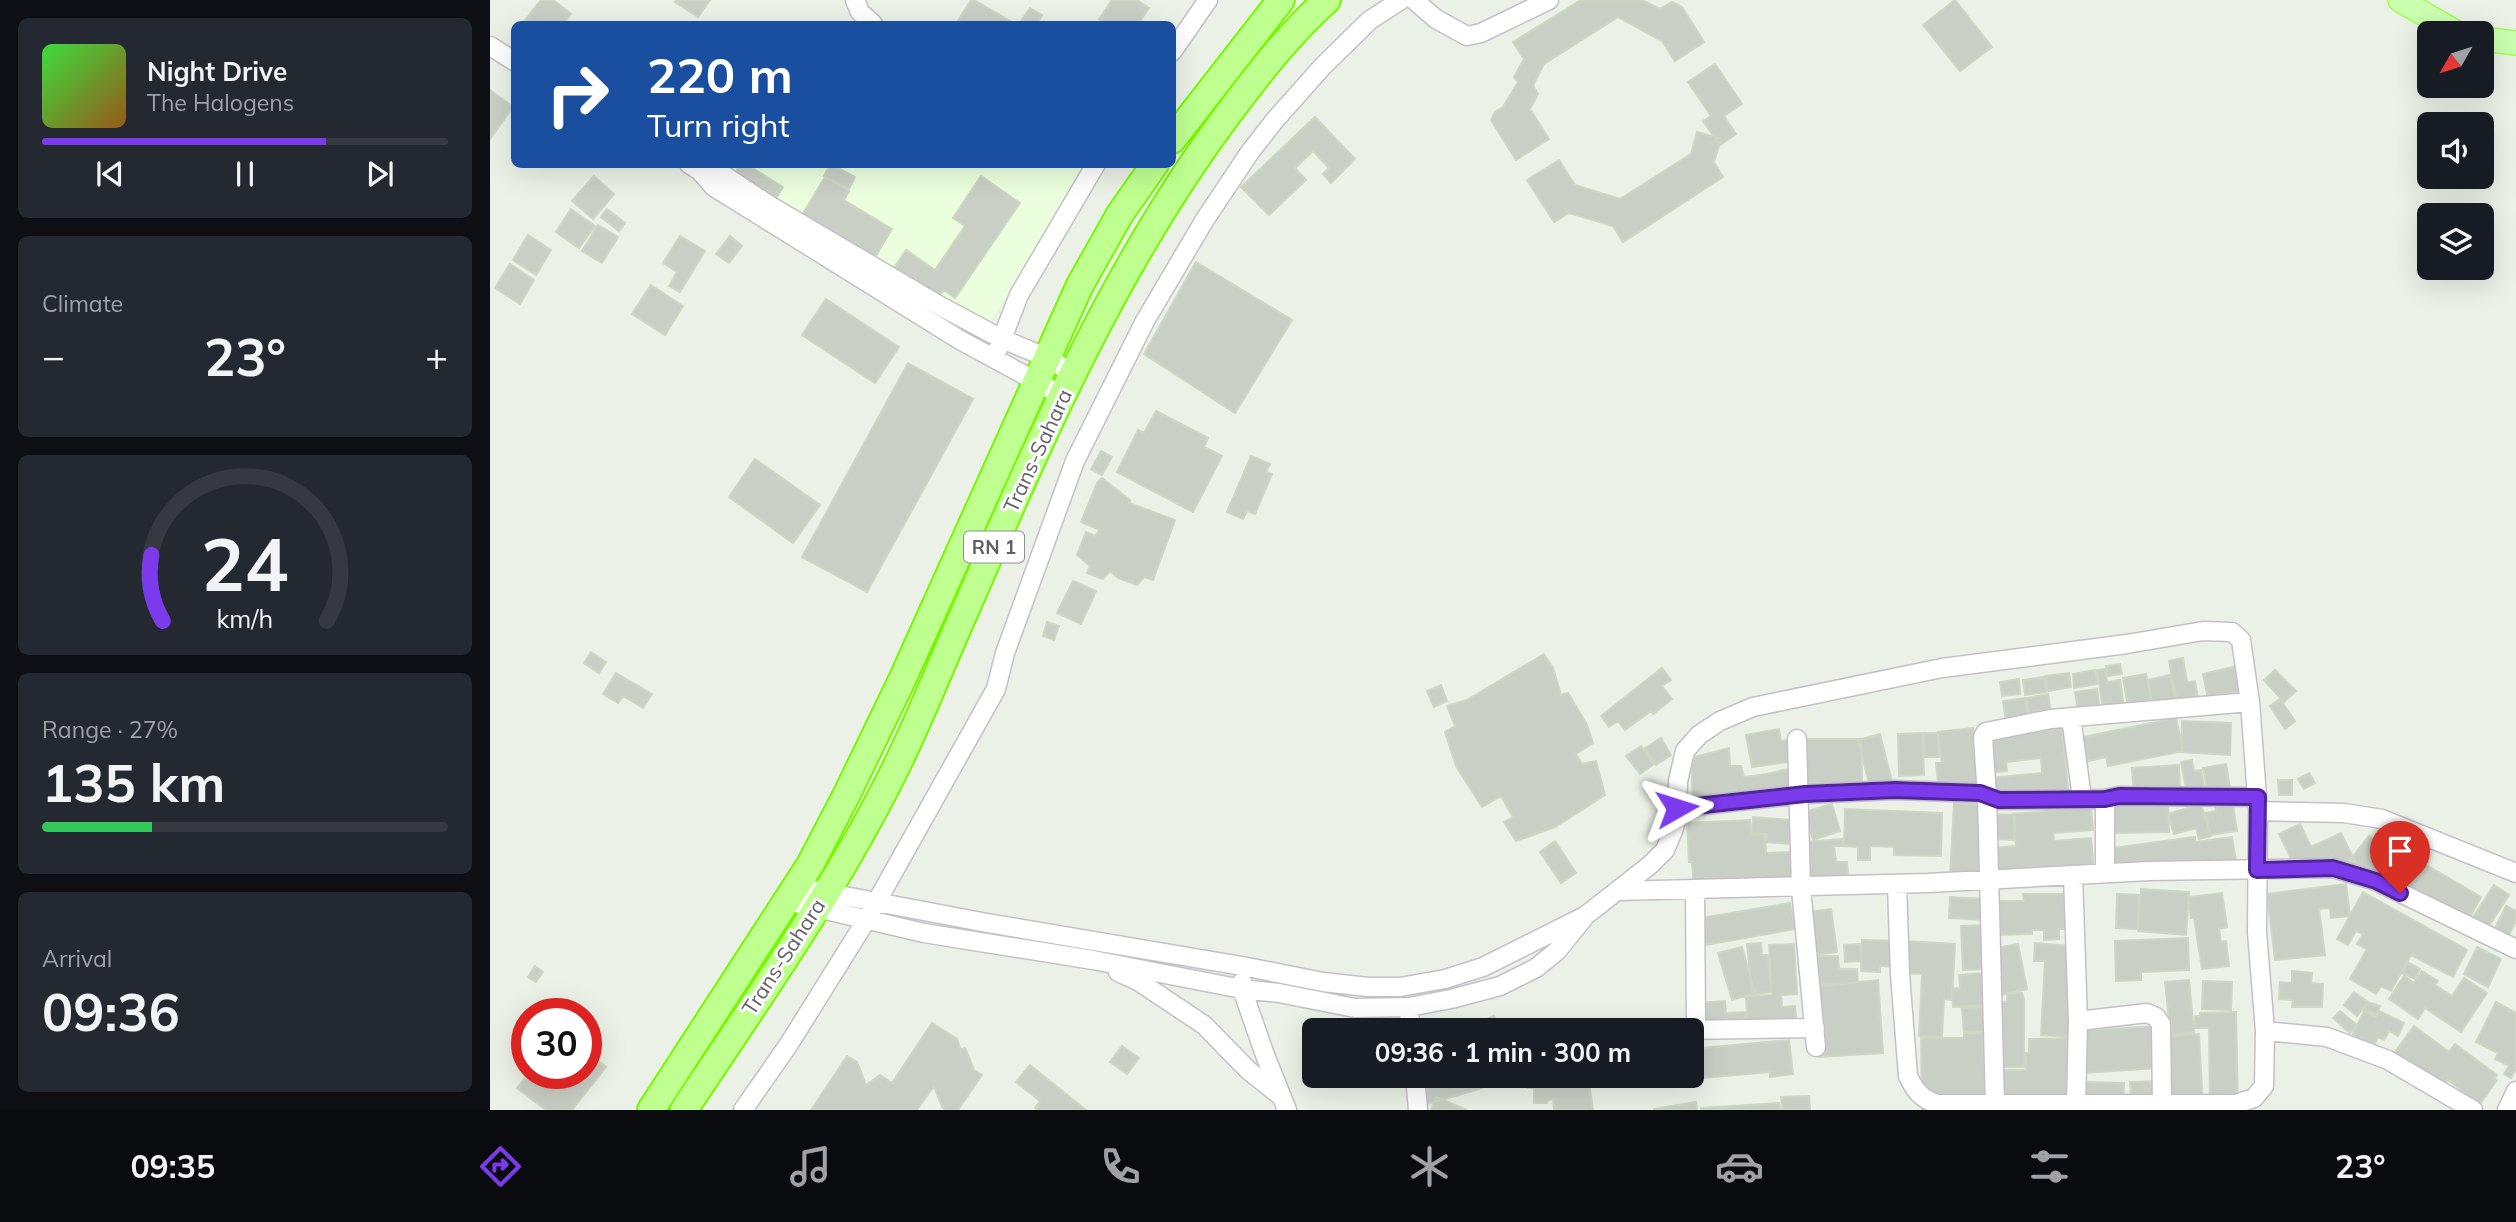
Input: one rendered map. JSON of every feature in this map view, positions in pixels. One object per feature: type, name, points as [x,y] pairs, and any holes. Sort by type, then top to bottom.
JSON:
[{"type":"highway","points":[[1176,135],[1281,0]]},
{"type":"highway","name":"Trans-Sahara","points":[[684,1110],[821,901],[867,823],[901,756],[1101,316],[1193,160],[1284,44],[1327,0]]},
{"type":"highway","name":"Trans-Sahara","points":[[651,1110],[792,894],[846,796],[902,680],[1080,285],[1120,214],[1152,168]]},
{"type":"main road","points":[[2400,0],[2436,21]]},
{"type":"main road","points":[[2494,40],[2516,43]]},
{"type":"street","points":[[855,0],[860,12],[870,21]]},
{"type":"street","points":[[1176,46],[1208,0]]},
{"type":"street","points":[[743,1110],[789,1044],[867,919],[996,690],[1004,653],[1074,461],[1145,321],[1204,221],[1250,152],[1323,66],[1370,20],[1401,0]]},
{"type":"street","points":[[1414,0],[1436,19],[1467,36],[1481,33],[1549,0]]},
{"type":"street","points":[[490,46],[511,59]]},
{"type":"street","points":[[694,168],[714,187],[780,220],[937,315],[994,358],[1042,370],[1068,385]]},
{"type":"street","points":[[994,358],[1019,295],[1093,168]]},
{"type":"street","points":[[937,315],[1002,339],[1042,370],[1068,385]]},
{"type":"street","points":[[821,901],[877,901],[1323,982],[1367,987],[1400,986],[1445,979],[1483,967],[1585,916],[1650,866],[1665,850],[1673,831],[1678,782],[1685,751],[1699,735],[1720,721],[1753,707],[1942,667],[2127,644],[2203,631],[2226,631],[2241,640],[2250,702],[2258,804],[2257,932],[2265,1031],[2264,1086],[2254,1098],[2235,1104],[1995,1105],[1927,1102],[1913,1088],[1908,1076],[1896,884]]},
{"type":"street","points":[[1995,1105],[1983,737],[1986,732],[2006,726],[2071,717],[2250,702]]},
{"type":"street","points":[[2071,717],[2082,798]]},
{"type":"street","points":[[1797,739],[1801,888],[1815,1047]]},
{"type":"street","points":[[1677,808],[1797,795],[1895,790],[1980,793],[1999,800],[2145,796],[2258,804],[2382,818],[2516,873]]},
{"type":"street","points":[[2105,799],[2105,873]]},
{"type":"street","points":[[1618,891],[1644,888],[1801,888],[2105,873],[2333,868],[2376,881],[2516,949]]},
{"type":"street","points":[[2073,875],[2078,1021],[2076,1105]]},
{"type":"street","points":[[1695,889],[1696,1018]]},
{"type":"street","points":[[792,894],[821,901],[867,919],[925,933],[1093,960],[1355,1008],[1409,1007],[1500,986],[1536,968],[1557,951],[1585,916]]},
{"type":"street","points":[[1093,960],[1138,981],[1204,1025],[1284,1103]]},
{"type":"street","points":[[1242,966],[1242,989],[1284,1103]]},
{"type":"street","points":[[1409,1007],[1409,1018]]},
{"type":"street","points":[[2078,1021],[2147,1013],[2155,1017],[2161,1024],[2162,1104]]},
{"type":"street","points":[[1704,1028],[1815,1028]]},
{"type":"street","points":[[2265,1031],[2327,1037],[2376,1055],[2473,1110]]},
{"type":"street","points":[[1417,1088],[1418,1110]]},
{"type":"street","points":[[2507,1110],[2516,1091]]},
{"type":"shaded area","points":[[729,168],[1084,168],[987,328]]},
{"type":"building","points":[[541,0],[553,0],[571,14],[565,21],[524,21]]},
{"type":"building","points":[[710,0],[698,17],[675,2]]},
{"type":"building","points":[[971,0],[974,0],[1010,21],[958,21]]},
{"type":"building","points":[[1112,0],[1137,0],[1149,8],[1140,21],[1099,19]]},
{"type":"building","points":[[1581,0],[1642,0],[1660,9],[1672,2],[1682,7],[1704,42],[1675,61],[1662,41],[1618,17],[1544,64],[1533,85],[1538,94],[1530,109],[1549,139],[1516,160],[1491,120],[1495,112],[1503,107],[1518,82],[1514,77],[1524,59],[1513,42]]},
{"type":"building","points":[[1955,0],[1992,47],[1960,71],[1923,25]]},
{"type":"building","points":[[1030,8],[1042,15],[1039,21],[1021,21]]},
{"type":"building","points":[[1715,64],[1742,104],[1724,116],[1736,134],[1720,145],[1703,121],[1711,116],[1688,82]]},
{"type":"building","points":[[490,90],[511,106],[511,110],[490,139]]},
{"type":"building","points":[[1315,117],[1355,159],[1331,183],[1323,174],[1329,168],[1313,151],[1295,168],[1306,180],[1269,215],[1241,187]]},
{"type":"building","points":[[1697,132],[1721,139],[1714,162],[1723,177],[1623,242],[1613,226],[1569,213],[1554,222],[1527,180],[1559,160],[1575,185],[1620,199],[1691,154]]},
{"type":"building","points":[[738,168],[752,168],[783,187],[777,197],[749,181],[745,187],[732,179]]},
{"type":"building","points":[[828,168],[838,168],[855,177],[849,189],[824,176]]},
{"type":"building","points":[[594,176],[614,194],[593,219],[572,201]]},
{"type":"building","points":[[981,176],[1020,203],[955,298],[944,290],[931,307],[888,277],[906,250],[935,270],[965,226],[953,218]]},
{"type":"building","points":[[825,177],[849,191],[844,200],[892,229],[871,264],[799,220]]},
{"type":"building","points":[[571,209],[595,226],[579,248],[556,232]]},
{"type":"building","points":[[607,209],[625,223],[619,231],[601,217]]},
{"type":"building","points":[[598,225],[618,237],[602,263],[582,251]]},
{"type":"building","points":[[528,235],[551,250],[536,275],[513,260]]},
{"type":"building","points":[[680,236],[705,251],[680,292],[669,286],[677,272],[663,263]]},
{"type":"building","points":[[730,236],[742,246],[729,263],[716,254]]},
{"type":"building","points":[[1196,262],[1292,320],[1235,413],[1144,354]]},
{"type":"building","points":[[510,264],[534,280],[520,304],[495,288]]},
{"type":"building","points":[[651,285],[683,306],[665,335],[632,314]]},
{"type":"building","points":[[826,299],[899,347],[875,383],[802,335]]},
{"type":"building","points":[[908,363],[973,399],[867,592],[802,557]]},
{"type":"building","points":[[1156,411],[1208,438],[1204,447],[1222,456],[1193,512],[1117,472],[1138,430],[1144,433]]},
{"type":"building","points":[[1101,451],[1112,457],[1102,475],[1091,469]]},
{"type":"building","points":[[1251,456],[1270,464],[1266,472],[1272,474],[1255,514],[1247,511],[1243,519],[1227,512]]},
{"type":"building","points":[[755,459],[820,505],[793,543],[729,497]]},
{"type":"building","points":[[1102,478],[1130,500],[1129,503],[1175,520],[1153,580],[1144,577],[1137,585],[1118,578],[1110,571],[1103,579],[1087,573],[1090,566],[1077,555],[1086,532],[1095,536],[1100,530],[1081,522],[1097,483]]},
{"type":"building","points":[[1073,581],[1096,591],[1081,624],[1057,613]]},
{"type":"building","points":[[1047,622],[1059,626],[1054,640],[1043,636]]},
{"type":"building","points":[[591,652],[606,662],[599,673],[584,663]]},
{"type":"building","points":[[1544,654],[1553,668],[1561,695],[1568,693],[1587,725],[1593,743],[1576,754],[1582,764],[1596,761],[1605,795],[1555,827],[1516,841],[1504,822],[1513,817],[1501,796],[1482,807],[1456,766],[1445,732],[1455,726],[1447,706],[1467,700]]},
{"type":"building","points":[[2183,658],[2187,682],[2195,681],[2198,698],[2177,702],[2169,661]]},
{"type":"building","points":[[2120,664],[2122,674],[2108,676],[2106,666]]},
{"type":"building","points":[[2242,665],[2247,690],[2208,698],[2203,674]]},
{"type":"building","points":[[1662,668],[1671,680],[1662,686],[1672,699],[1625,730],[1618,721],[1609,727],[1601,716]]},
{"type":"building","points":[[2105,669],[2107,682],[2120,680],[2124,707],[2103,709],[2097,670]]},
{"type":"building","points":[[2095,670],[2097,684],[2074,688],[2073,674]]},
{"type":"building","points":[[2275,670],[2296,691],[2284,702],[2264,680]]},
{"type":"building","points":[[616,673],[652,694],[643,708],[623,696],[618,703],[603,694]]},
{"type":"building","points":[[2069,673],[2071,687],[2048,691],[2045,676]]},
{"type":"building","points":[[2146,674],[2151,703],[2128,706],[2123,678]]},
{"type":"building","points":[[2170,675],[2175,700],[2153,705],[2148,680]]},
{"type":"building","points":[[2044,677],[2046,692],[2025,695],[2023,680]]},
{"type":"building","points":[[2019,679],[2020,694],[2002,696],[2000,682]]},
{"type":"building","points":[[1441,685],[1447,701],[1434,707],[1427,691]]},
{"type":"building","points":[[2097,689],[2100,709],[2078,712],[2075,692]]},
{"type":"building","points":[[2048,694],[2051,714],[2030,718],[2027,698]]},
{"type":"building","points":[[2025,698],[2028,718],[2006,721],[2003,701]]},
{"type":"building","points":[[2280,699],[2295,721],[2285,729],[2270,706]]},
{"type":"building","points":[[2176,718],[2183,751],[2108,766],[2106,757],[2088,761],[2083,737]]},
{"type":"building","points":[[2182,721],[2231,723],[2230,755],[2181,752]]},
{"type":"building","points":[[1973,728],[1980,788],[1939,793],[1936,763],[1942,763],[1938,732]]},
{"type":"building","points":[[2062,728],[2069,799],[1993,803],[1991,778],[2042,773],[2041,758],[2006,762],[2007,771],[1989,773],[1985,737]]},
{"type":"building","points":[[1779,729],[1781,741],[1789,740],[1793,761],[1752,767],[1746,735]]},
{"type":"building","points":[[1922,733],[1924,775],[1899,776],[1898,734]]},
{"type":"building","points":[[1924,733],[1938,733],[1939,757],[1925,757]]},
{"type":"building","points":[[1880,734],[1894,789],[1872,795],[1858,740]]},
{"type":"building","points":[[1661,738],[1671,755],[1656,765],[1645,748]]},
{"type":"building","points":[[1803,739],[1861,739],[1862,783],[1804,783]]},
{"type":"building","points":[[1641,746],[1654,764],[1640,774],[1626,756]]},
{"type":"building","points":[[1729,748],[1730,766],[1741,766],[1744,777],[1788,769],[1790,794],[1693,802],[1691,758]]},
{"type":"building","points":[[2192,760],[2194,771],[2201,770],[2206,795],[2188,799],[2181,762]]},
{"type":"building","points":[[2226,764],[2237,831],[2210,835],[2206,813],[2216,811],[2213,792],[2208,793],[2203,768]]},
{"type":"building","points":[[2179,765],[2180,795],[2134,798],[2132,768]]},
{"type":"building","points":[[2309,773],[2315,783],[2304,789],[2298,779]]},
{"type":"building","points":[[2278,780],[2292,780],[2292,795],[2279,795]]},
{"type":"building","points":[[1954,803],[1982,805],[1978,878],[1950,877]]},
{"type":"building","points":[[1832,804],[1840,831],[1813,840],[1805,812]]},
{"type":"building","points":[[2201,804],[2211,836],[2199,839],[2196,828],[2174,834],[2168,814]]},
{"type":"building","points":[[2168,805],[2169,832],[2111,833],[2110,806]]},
{"type":"building","points":[[2091,807],[2093,830],[2053,833],[2054,841],[2091,838],[2094,871],[2076,873],[2076,866],[1995,878],[1992,848],[2016,846],[2013,814]]},
{"type":"building","points":[[1845,809],[1942,813],[1941,856],[1894,855],[1894,847],[1870,846],[1870,860],[1858,860],[1858,847],[1844,846]]},
{"type":"building","points":[[1993,814],[2015,815],[2014,840],[1991,839]]},
{"type":"building","points":[[1753,817],[1791,820],[1789,844],[1766,842],[1767,834],[1752,833]]},
{"type":"building","points":[[1750,820],[1751,835],[1765,834],[1766,853],[1791,852],[1793,883],[1694,888],[1692,862],[1689,862],[1687,823]]},
{"type":"building","points":[[2300,824],[2311,847],[2341,833],[2355,861],[2338,869],[2332,856],[2298,873],[2279,834]]},
{"type":"building","points":[[2369,836],[2386,849],[2381,854],[2392,862],[2395,859],[2409,870],[2391,894],[2349,861]]},
{"type":"building","points":[[2195,837],[2195,842],[2232,837],[2237,867],[2115,871],[2112,848]]},
{"type":"building","points":[[1842,839],[1842,846],[1834,846],[1836,862],[1847,862],[1849,886],[1808,889],[1804,842]]},
{"type":"building","points":[[1555,841],[1576,873],[1561,883],[1540,852]]},
{"type":"building","points":[[2418,860],[2481,897],[2466,924],[2398,893]]},
{"type":"building","points":[[2346,884],[2350,916],[2331,918],[2330,908],[2319,909],[2325,955],[2275,960],[2267,894]]},
{"type":"building","points":[[2494,885],[2509,895],[2483,935],[2468,925]]},
{"type":"building","points":[[2141,889],[2189,892],[2186,935],[2138,931]]},
{"type":"building","points":[[2363,892],[2467,950],[2453,977],[2411,955],[2391,991],[2381,986],[2376,994],[2350,979],[2367,949],[2357,944],[2363,934],[2356,931],[2348,945],[2337,939]]},
{"type":"building","points":[[2222,893],[2227,927],[2219,929],[2221,942],[2226,941],[2229,966],[2202,969],[2188,897]]},
{"type":"building","points":[[2023,894],[2070,894],[2071,929],[2059,929],[2059,939],[2044,940],[2044,930],[2032,930],[2032,934],[1995,935],[1994,901],[2024,901]]},
{"type":"building","points":[[2117,894],[2139,895],[2137,929],[2116,928]]},
{"type":"building","points":[[1950,897],[1984,899],[1983,920],[1949,918]]},
{"type":"building","points":[[1790,903],[1795,929],[1699,946],[1695,919]]},
{"type":"building","points":[[2506,906],[2516,911],[2516,921],[2506,941],[2492,934]]},
{"type":"building","points":[[1831,909],[1837,952],[1814,955],[1808,912]]},
{"type":"building","points":[[1984,925],[1987,969],[1963,970],[1961,926]]},
{"type":"building","points":[[2188,938],[2189,970],[2141,972],[2141,980],[2116,981],[2115,941]]},
{"type":"building","points":[[1862,940],[1895,941],[1894,967],[1880,966],[1880,972],[1861,971]]},
{"type":"building","points":[[1904,941],[1955,944],[1952,1000],[1944,999],[1942,1037],[1919,1036],[1922,974],[1902,973]]},
{"type":"building","points":[[1761,943],[1762,955],[1768,955],[1771,992],[1752,994],[1747,944]]},
{"type":"building","points":[[2035,943],[2071,946],[2071,1037],[2041,1035],[2045,961],[2034,961]]},
{"type":"building","points":[[1794,944],[1797,994],[1781,995],[1782,1007],[1795,1006],[1797,1029],[1748,1032],[1746,996],[1772,995],[1769,945]]},
{"type":"building","points":[[1860,944],[1861,961],[1845,962],[1844,945]]},
{"type":"building","points":[[2018,944],[2027,989],[2001,995],[1992,949]]},
{"type":"building","points":[[1742,947],[1755,993],[1732,1000],[1718,953]]},
{"type":"building","points":[[2477,947],[2501,959],[2488,987],[2464,974]]},
{"type":"building","points":[[1811,956],[1838,956],[1839,969],[1857,969],[1858,983],[1812,984]]},
{"type":"building","points":[[2407,962],[2420,969],[2415,979],[2402,973]]},
{"type":"building","points":[[535,966],[543,972],[536,982],[528,977]]},
{"type":"building","points":[[2292,971],[2312,973],[2311,983],[2323,984],[2322,1007],[2292,1007],[2293,1000],[2279,999],[2280,982],[2292,983]]},
{"type":"building","points":[[2422,971],[2438,981],[2435,985],[2452,996],[2464,978],[2487,993],[2461,1032],[2425,1008],[2418,1019],[2389,999],[2404,976],[2414,983]]},
{"type":"building","points":[[1986,973],[1988,1005],[1953,1007],[1952,989],[1960,988],[1959,975]]},
{"type":"building","points":[[1878,980],[1883,1053],[1819,1057],[1815,987]]},
{"type":"building","points":[[2189,980],[2194,1032],[2172,1034],[2165,982]]},
{"type":"building","points":[[2203,981],[2232,982],[2231,1010],[2202,1009]]},
{"type":"building","points":[[2354,992],[2368,1002],[2357,1016],[2344,1005]]},
{"type":"building","points":[[2007,993],[2022,993],[2024,1000],[2024,1067],[1998,1067],[1998,1002],[2007,1002]]},
{"type":"building","points":[[1725,1001],[1726,1013],[1745,1012],[1746,1030],[1704,1033],[1704,1018],[1699,1018],[1698,1003]]},
{"type":"building","points":[[2367,1002],[2380,1006],[2377,1015],[2364,1010]]},
{"type":"building","points":[[2496,1002],[2516,1013],[2516,1069],[2511,1078],[2504,1074],[2509,1066],[2495,1059],[2498,1053],[2476,1042]]},
{"type":"building","points":[[1988,1007],[1989,1031],[1964,1032],[1962,1008]]},
{"type":"building","points":[[2340,1011],[2357,1025],[2350,1033],[2333,1018]]},
{"type":"building","points":[[2364,1011],[2376,1017],[2379,1011],[2404,1023],[2398,1036],[2389,1031],[2384,1040],[2378,1037],[2367,1060],[2364,1042],[2352,1036]]},
{"type":"building","points":[[2236,1012],[2238,1109],[2210,1110],[2209,1028],[2195,1028],[2195,1016],[2200,1016],[2200,1013]]},
{"type":"building","points":[[932,1023],[957,1039],[961,1050],[965,1048],[974,1070],[982,1075],[958,1110],[946,1110],[942,1107],[934,1086],[917,1110],[811,1110],[847,1056],[857,1062],[866,1085],[880,1075],[892,1083]]},
{"type":"building","points":[[2155,1026],[2158,1068],[2084,1073],[2081,1031]]},
{"type":"building","points":[[2414,1026],[2449,1052],[2455,1044],[2497,1075],[2494,1078],[2497,1080],[2480,1104],[2448,1080],[2442,1089],[2390,1059]]},
{"type":"building","points":[[1964,1033],[1988,1033],[1986,1107],[1922,1110],[1921,1038],[1964,1038]]},
{"type":"building","points":[[2199,1034],[2203,1109],[2172,1110],[2166,1036]]},
{"type":"building","points":[[2070,1038],[2071,1109],[1998,1110],[1997,1070],[2026,1070],[2029,1039]]},
{"type":"building","points":[[1789,1040],[1793,1074],[1770,1077],[1770,1072],[1704,1078],[1704,1048]]},
{"type":"building","points":[[1122,1046],[1139,1058],[1127,1074],[1110,1062]]},
{"type":"building","points":[[1030,1065],[1086,1110],[1037,1110],[1035,1108],[1040,1101],[1016,1082]]},
{"type":"building","points":[[2155,1081],[2157,1110],[2132,1110],[2130,1082]]},
{"type":"building","points":[[2085,1082],[2124,1083],[2123,1110],[2084,1105]]},
{"type":"building","points":[[1423,1088],[1482,1088],[1428,1104]]},
{"type":"building","points":[[1534,1088],[1590,1088],[1593,1110],[1554,1110],[1553,1099],[1547,1103],[1534,1103]]},
{"type":"building","points":[[518,1089],[589,1089],[572,1110],[546,1110]]},
{"type":"building","points":[[1809,1096],[1810,1110],[1782,1110],[1781,1097]]},
{"type":"building","points":[[1436,1097],[1467,1110],[1431,1110]]},
{"type":"building","points":[[1696,1102],[1697,1110],[1654,1110],[1654,1109]]},
{"type":"building","points":[[1779,1103],[1780,1110],[1701,1110],[1701,1108]]},
{"type":"route","points":[[1677,808],[1805,794],[1895,790],[1980,793],[1999,800],[2105,799],[2119,796],[2258,797],[2257,870],[2333,868],[2376,881],[2400,893]]}]
